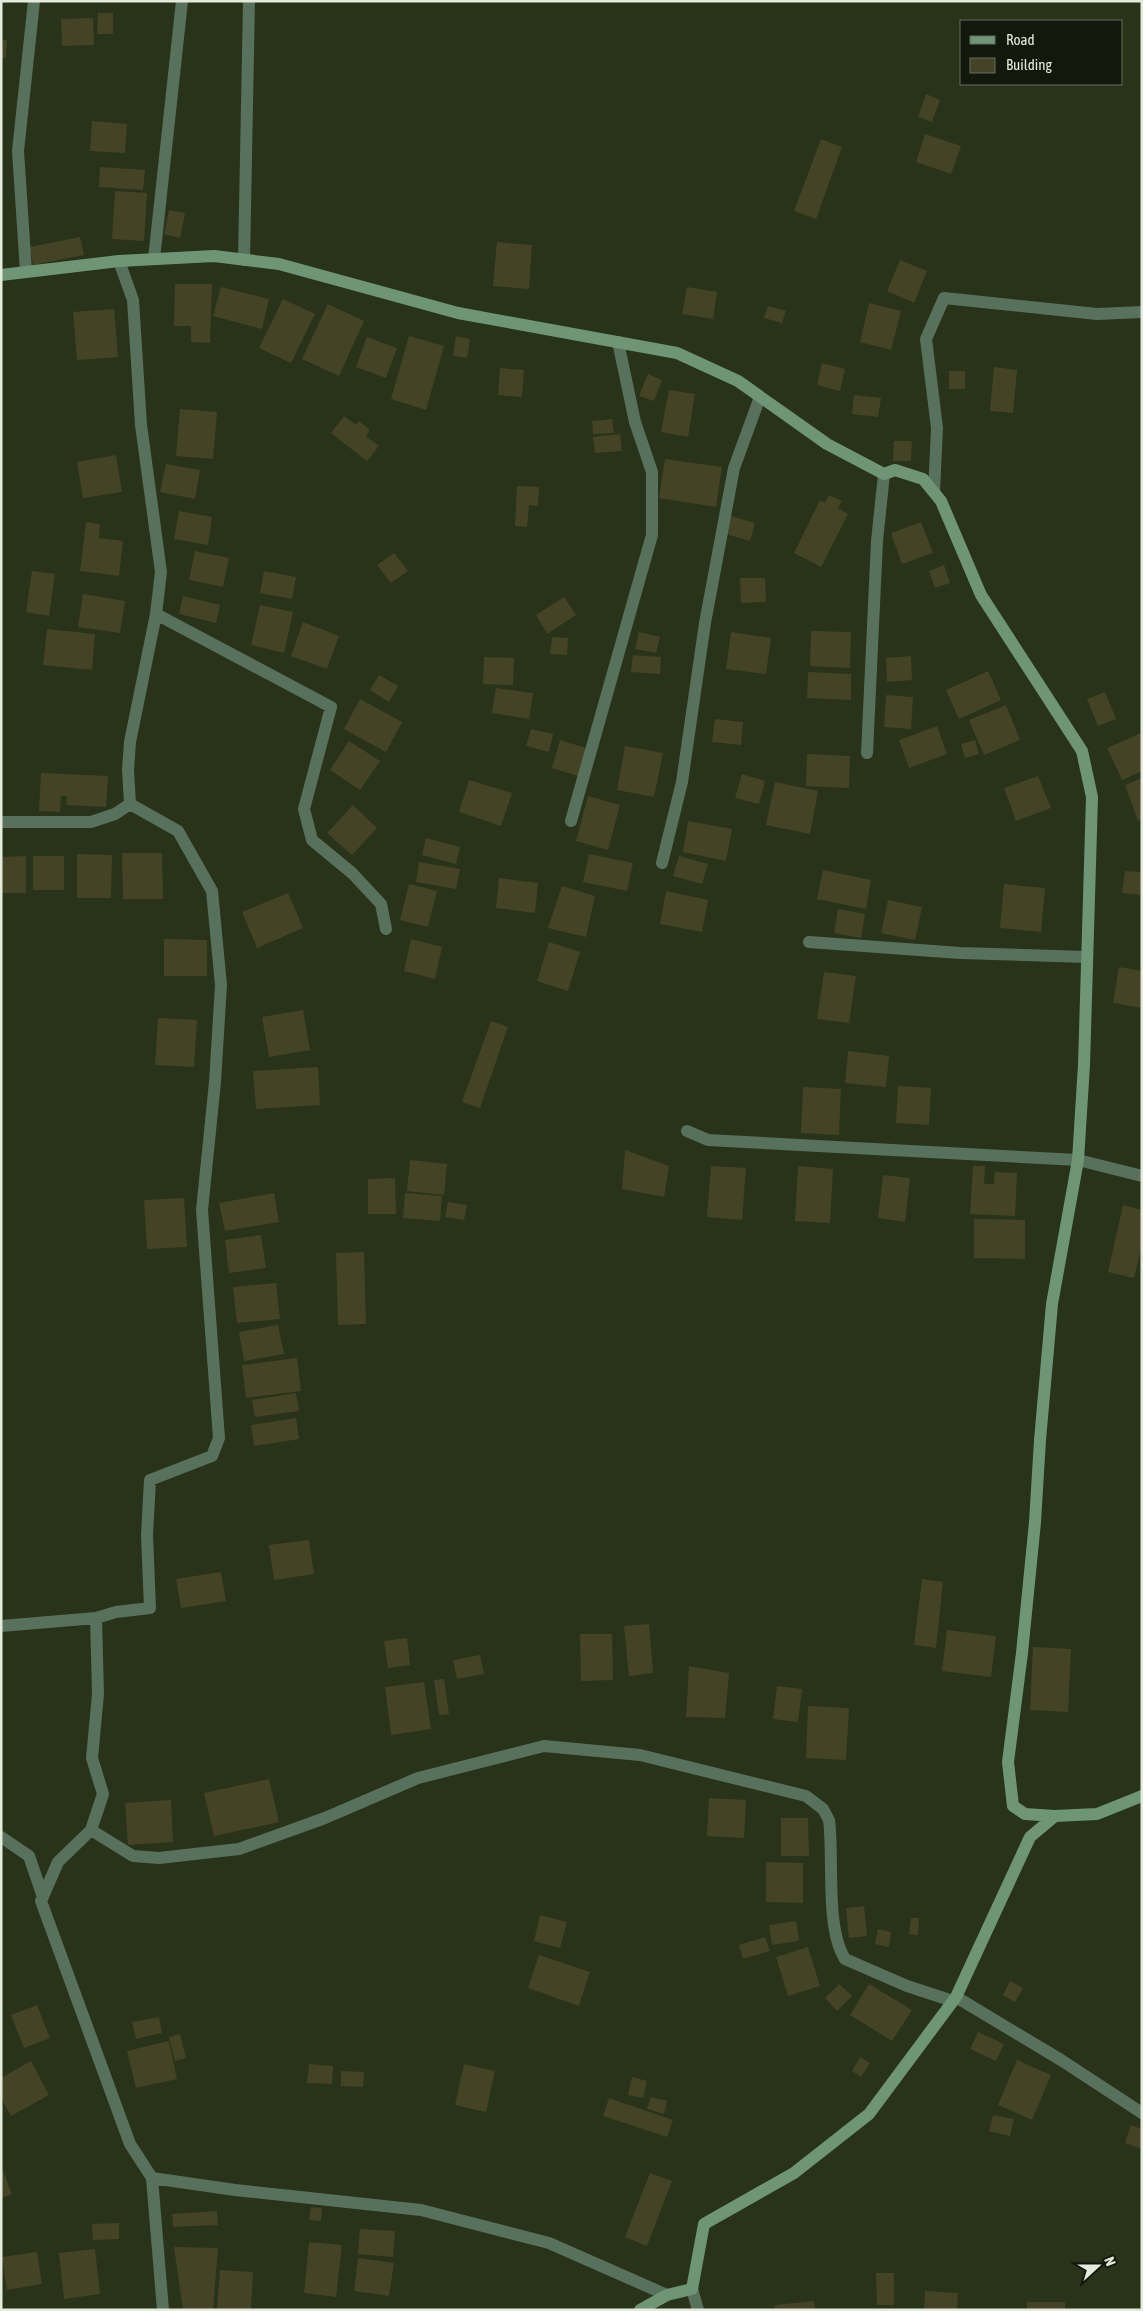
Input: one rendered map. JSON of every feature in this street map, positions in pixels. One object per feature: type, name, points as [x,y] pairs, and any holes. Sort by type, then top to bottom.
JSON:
[{"type":"street","points":[[26,272],[18,151],[34,1]]},
{"type":"street","points":[[154,259],[182,1]]},
{"type":"street","points":[[244,260],[249,1]]},
{"type":"street","points":[[1,275],[119,261],[214,256],[279,264],[458,313],[677,353],[738,381],[827,444],[884,474],[894,470],[923,478],[941,501],[981,595],[1082,750],[1092,797],[1084,1065],[1078,1160],[1052,1304],[1035,1522],[1022,1653],[1008,1762],[1013,1806],[1025,1814],[1055,1816],[1097,1814],[1142,1796]]},
{"type":"street","points":[[119,261],[133,300],[141,425],[161,572],[156,614],[130,742],[128,770],[130,804]]},
{"type":"street","points":[[934,492],[937,428],[926,338],[944,298],[1096,314],[1142,312]]},
{"type":"street","points":[[571,821],[652,535],[652,472],[636,422],[618,342]]},
{"type":"street","points":[[662,863],[682,782],[705,623],[734,468],[760,396]]},
{"type":"street","points":[[867,753],[878,541],[884,474]]},
{"type":"street","points":[[156,614],[331,707],[304,809],[312,840],[352,873],[381,904],[386,929]]},
{"type":"street","points":[[1,822],[91,822],[115,814],[130,804]]},
{"type":"street","points":[[1,1626],[96,1618],[116,1612],[150,1608],[147,1535],[150,1480],[212,1456],[219,1438],[202,1210],[214,1082],[220,985],[212,891],[178,831],[130,804]]},
{"type":"street","points":[[809,942],[960,953],[1086,957]]},
{"type":"street","points":[[687,1131],[708,1140],[1078,1160],[1142,1176]]},
{"type":"street","points":[[96,1618],[98,1694],[92,1758],[103,1794],[91,1830],[58,1862],[41,1902],[130,2144],[152,2178],[163,2310]]},
{"type":"street","points":[[91,1830],[133,1856],[159,1858],[239,1849],[326,1818],[418,1778],[544,1746],[640,1755],[806,1796],[823,1809],[830,1820],[834,1912],[840,1952],[845,1959],[907,1986],[954,1999],[1061,2060],[1142,2113]]},
{"type":"street","points":[[698,2310],[692,2289],[704,2224],[794,2173],[869,2114],[954,1999],[1030,1837],[1055,1816]]},
{"type":"street","points":[[1,1837],[29,1856],[43,1897]]},
{"type":"street","points":[[152,2178],[235,2190],[421,2210],[549,2243],[667,2295]]},
{"type":"street","points":[[640,2310],[667,2295],[692,2289]]},
{"type":"building","points":[[98,13],[113,13],[113,34],[97,34]]},
{"type":"building","points":[[93,18],[94,45],[62,46],[61,19]]},
{"type":"building","points":[[1,40],[7,40],[6,58],[1,58]]},
{"type":"building","points":[[926,94],[940,100],[932,122],[918,117]]},
{"type":"building","points":[[92,121],[127,124],[125,153],[90,151]]},
{"type":"building","points":[[925,134],[961,146],[951,174],[916,162]]},
{"type":"building","points":[[821,139],[842,147],[816,219],[794,211]]},
{"type":"building","points":[[100,167],[145,170],[143,190],[99,187]]},
{"type":"building","points":[[115,191],[147,193],[144,241],[112,239]]},
{"type":"building","points":[[169,210],[185,213],[180,238],[164,234]]},
{"type":"building","points":[[80,237],[84,255],[33,265],[30,247]]},
{"type":"building","points":[[497,242],[532,245],[529,289],[493,286]]},
{"type":"building","points":[[900,260],[927,271],[914,303],[887,291]]},
{"type":"building","points":[[175,284],[212,284],[210,343],[191,342],[191,326],[174,326]]},
{"type":"building","points":[[221,287],[269,299],[262,329],[213,316]]},
{"type":"building","points":[[687,287],[717,292],[713,319],[682,314]]},
{"type":"building","points":[[283,299],[315,314],[291,363],[259,348]]},
{"type":"building","points":[[869,303],[901,311],[891,350],[860,342]]},
{"type":"building","points":[[328,304],[364,321],[339,376],[302,359]]},
{"type":"building","points":[[768,306],[786,311],[782,323],[764,318]]},
{"type":"building","points":[[114,309],[118,357],[77,360],[73,312]]},
{"type":"building","points":[[409,336],[444,346],[426,410],[391,399]]},
{"type":"building","points":[[456,336],[470,339],[467,358],[453,356]]},
{"type":"building","points":[[367,337],[397,348],[386,378],[356,367]]},
{"type":"building","points":[[822,363],[845,369],[840,391],[817,385]]},
{"type":"building","points":[[994,367],[1017,370],[1013,413],[990,411]]},
{"type":"building","points":[[500,368],[524,370],[522,397],[498,395]]},
{"type":"building","points":[[949,371],[965,371],[965,389],[949,389]]},
{"type":"building","points":[[648,374],[662,380],[654,401],[639,396]]},
{"type":"building","points":[[669,390],[695,394],[688,437],[661,432]]},
{"type":"building","points":[[854,395],[881,398],[878,417],[852,414]]},
{"type":"building","points":[[180,409],[217,412],[213,459],[176,456]]},
{"type":"building","points":[[344,416],[356,425],[359,421],[370,430],[366,436],[379,446],[367,461],[331,433]]},
{"type":"building","points":[[612,419],[614,433],[593,434],[592,421]]},
{"type":"building","points":[[620,434],[622,451],[595,453],[593,437]]},
{"type":"building","points":[[894,441],[912,441],[911,461],[893,461]]},
{"type":"building","points":[[116,455],[122,492],[83,498],[77,462]]},
{"type":"building","points":[[665,459],[722,467],[716,507],[659,498]]},
{"type":"building","points":[[166,464],[200,470],[195,499],[160,492]]},
{"type":"building","points":[[517,486],[539,487],[538,506],[529,505],[527,527],[515,526]]},
{"type":"building","points":[[829,495],[842,501],[838,508],[848,514],[821,567],[794,553],[820,500],[825,503]]},
{"type":"building","points":[[179,511],[212,517],[208,545],[174,539]]},
{"type":"building","points":[[731,516],[755,523],[750,541],[726,534]]},
{"type":"building","points":[[86,522],[100,524],[99,538],[123,541],[119,576],[80,571]]},
{"type":"building","points":[[921,522],[933,553],[902,564],[891,533]]},
{"type":"building","points":[[195,551],[229,558],[223,587],[189,580]]},
{"type":"building","points":[[394,553],[408,571],[391,583],[377,565]]},
{"type":"building","points":[[944,565],[950,583],[935,588],[929,571]]},
{"type":"building","points":[[32,571],[55,574],[49,616],[26,612]]},
{"type":"building","points":[[264,571],[296,577],[292,599],[260,593]]},
{"type":"building","points":[[740,578],[765,578],[766,602],[741,603]]},
{"type":"building","points":[[83,594],[125,601],[120,633],[78,627]]},
{"type":"building","points":[[183,596],[220,605],[216,623],[179,614]]},
{"type":"building","points":[[564,597],[576,615],[547,634],[536,615]]},
{"type":"building","points":[[260,605],[293,612],[284,653],[251,645]]},
{"type":"building","points":[[303,622],[339,636],[327,669],[291,656]]},
{"type":"building","points":[[47,629],[95,634],[92,670],[43,665]]},
{"type":"building","points":[[811,631],[851,632],[850,668],[810,666]]},
{"type":"building","points":[[639,632],[660,637],[656,653],[635,649]]},
{"type":"building","points":[[731,632],[771,638],[766,674],[726,669]]},
{"type":"building","points":[[552,637],[568,638],[567,655],[550,654]]},
{"type":"building","points":[[633,655],[661,657],[660,674],[631,672]]},
{"type":"building","points":[[911,656],[912,680],[887,682],[886,658]]},
{"type":"building","points":[[484,657],[514,658],[513,685],[483,684]]},
{"type":"building","points":[[988,671],[1001,700],[959,719],[946,690]]},
{"type":"building","points":[[808,672],[851,674],[851,700],[807,698]]},
{"type":"building","points":[[379,675],[398,686],[389,702],[370,690]]},
{"type":"building","points":[[496,688],[533,693],[529,719],[492,713]]},
{"type":"building","points":[[1105,692],[1116,719],[1098,726],[1087,699]]},
{"type":"building","points":[[886,695],[913,697],[911,729],[884,727]]},
{"type":"building","points":[[360,699],[402,722],[386,752],[344,729]]},
{"type":"building","points":[[1006,705],[1020,740],[984,755],[969,720]]},
{"type":"building","points":[[715,719],[743,722],[741,745],[712,742]]},
{"type":"building","points":[[937,726],[947,754],[909,768],[899,740]]},
{"type":"building","points":[[531,729],[553,734],[549,752],[526,746]]},
{"type":"building","points":[[1141,733],[1142,771],[1122,780],[1107,748]]},
{"type":"building","points":[[560,740],[586,748],[578,776],[552,768]]},
{"type":"building","points":[[975,740],[979,754],[965,758],[961,744]]},
{"type":"building","points":[[349,741],[380,761],[360,790],[330,770]]},
{"type":"building","points":[[625,746],[663,753],[654,797],[617,790]]},
{"type":"building","points":[[807,754],[850,756],[849,788],[806,786]]},
{"type":"building","points":[[41,773],[108,776],[106,807],[66,805],[67,796],[61,796],[60,812],[39,811]]},
{"type":"building","points":[[742,774],[765,781],[759,804],[735,798]]},
{"type":"building","points":[[1038,776],[1051,808],[1016,821],[1004,788]]},
{"type":"building","points":[[1142,778],[1142,819],[1138,821],[1125,785]]},
{"type":"building","points":[[469,780],[512,793],[501,826],[459,812]]},
{"type":"building","points":[[775,782],[818,791],[810,834],[766,825]]},
{"type":"building","points":[[588,796],[620,805],[608,850],[576,841]]},
{"type":"building","points":[[353,805],[377,828],[352,855],[327,833]]},
{"type":"building","points":[[688,821],[732,829],[726,861],[683,852]]},
{"type":"building","points":[[426,838],[460,847],[456,864],[422,855]]},
{"type":"building","points":[[122,853],[162,853],[163,899],[123,899]]},
{"type":"building","points":[[77,854],[112,855],[111,898],[77,898]]},
{"type":"building","points":[[589,854],[633,863],[627,891],[583,882]]},
{"type":"building","points":[[26,856],[26,893],[1,893],[1,857]]},
{"type":"building","points":[[33,856],[64,856],[64,890],[33,890]]},
{"type":"building","points":[[679,856],[708,864],[702,884],[673,876]]},
{"type":"building","points":[[419,862],[460,869],[456,889],[416,882]]},
{"type":"building","points":[[823,870],[871,880],[866,909],[817,899]]},
{"type":"building","points":[[1125,871],[1142,872],[1142,895],[1122,893]]},
{"type":"building","points":[[499,878],[538,883],[535,913],[496,908]]},
{"type":"building","points":[[409,884],[437,891],[428,927],[400,920]]},
{"type":"building","points":[[1004,884],[1045,888],[1041,932],[1000,928]]},
{"type":"building","points":[[562,886],[595,896],[586,937],[548,928]]},
{"type":"building","points":[[666,891],[708,900],[702,932],[660,924]]},
{"type":"building","points":[[288,893],[303,928],[257,948],[242,912]]},
{"type":"building","points":[[888,900],[922,907],[915,940],[881,933]]},
{"type":"building","points":[[838,909],[865,914],[861,938],[834,933]]},
{"type":"building","points":[[164,939],[207,940],[207,976],[164,976]]},
{"type":"building","points":[[411,939],[442,947],[435,979],[404,971]]},
{"type":"building","points":[[549,942],[580,952],[568,991],[537,981]]},
{"type":"building","points":[[1119,967],[1142,971],[1142,1008],[1113,1003]]},
{"type":"building","points":[[824,972],[856,976],[849,1023],[817,1019]]},
{"type":"building","points":[[303,1010],[310,1050],[269,1057],[262,1017]]},
{"type":"building","points":[[158,1018],[197,1020],[194,1067],[155,1065]]},
{"type":"building","points":[[491,1021],[508,1027],[480,1108],[462,1102]]},
{"type":"building","points":[[848,1051],[889,1056],[886,1087],[845,1083]]},
{"type":"building","points":[[318,1067],[320,1105],[256,1109],[253,1071]]},
{"type":"building","points":[[898,1086],[931,1088],[929,1125],[896,1123]]},
{"type":"building","points":[[803,1087],[841,1089],[839,1135],[801,1133]]},
{"type":"building","points":[[625,1150],[669,1166],[664,1197],[622,1189]]},
{"type":"building","points":[[410,1160],[447,1164],[444,1195],[407,1191]]},
{"type":"building","points":[[711,1166],[746,1168],[742,1220],[707,1217]]},
{"type":"building","points":[[798,1166],[833,1169],[830,1223],[795,1221]]},
{"type":"building","points":[[973,1166],[985,1166],[984,1184],[994,1184],[995,1172],[1017,1173],[1015,1216],[970,1214]]},
{"type":"building","points":[[883,1175],[910,1178],[905,1222],[878,1218]]},
{"type":"building","points":[[395,1178],[396,1214],[368,1214],[368,1179]]},
{"type":"building","points":[[274,1193],[279,1222],[225,1231],[219,1203]]},
{"type":"building","points":[[405,1193],[442,1196],[440,1221],[403,1218]]},
{"type":"building","points":[[184,1198],[187,1247],[147,1249],[144,1200]]},
{"type":"building","points":[[448,1202],[467,1205],[464,1220],[445,1217]]},
{"type":"building","points":[[1123,1205],[1142,1210],[1142,1245],[1134,1278],[1108,1272]]},
{"type":"building","points":[[974,1219],[1025,1220],[1025,1259],[974,1258]]},
{"type":"building","points":[[261,1235],[266,1268],[229,1273],[225,1240]]},
{"type":"building","points":[[364,1252],[366,1324],[338,1325],[336,1253]]},
{"type":"building","points":[[276,1283],[280,1319],[237,1323],[233,1287]]},
{"type":"building","points":[[278,1325],[284,1354],[244,1361],[239,1332]]},
{"type":"building","points":[[297,1358],[301,1391],[246,1398],[242,1365]]},
{"type":"building","points":[[296,1393],[299,1411],[255,1417],[252,1400]]},
{"type":"building","points":[[296,1418],[299,1439],[254,1446],[251,1425]]},
{"type":"building","points":[[309,1540],[314,1574],[274,1580],[269,1545]]},
{"type":"building","points":[[221,1572],[226,1601],[181,1608],[176,1579]]},
{"type":"building","points":[[922,1579],[943,1582],[936,1648],[914,1645]]},
{"type":"building","points":[[649,1624],[653,1673],[629,1676],[624,1626]]},
{"type":"building","points":[[947,1630],[996,1636],[991,1677],[942,1671]]},
{"type":"building","points":[[580,1634],[612,1634],[613,1680],[581,1681]]},
{"type":"building","points":[[407,1638],[410,1665],[388,1668],[384,1641]]},
{"type":"building","points":[[1033,1647],[1071,1649],[1068,1712],[1030,1710]]},
{"type":"building","points":[[480,1655],[484,1674],[457,1679],[453,1660]]},
{"type":"building","points":[[689,1666],[729,1673],[725,1718],[686,1717]]},
{"type":"building","points":[[444,1679],[449,1714],[439,1715],[434,1680]]},
{"type":"building","points":[[424,1682],[431,1729],[391,1735],[385,1687]]},
{"type":"building","points":[[777,1686],[802,1689],[798,1722],[773,1719]]},
{"type":"building","points":[[808,1706],[849,1708],[846,1760],[806,1758]]},
{"type":"building","points":[[269,1779],[279,1822],[214,1836],[204,1793]]},
{"type":"building","points":[[709,1798],[746,1800],[744,1838],[707,1836]]},
{"type":"building","points":[[171,1800],[173,1842],[128,1845],[125,1803]]},
{"type":"building","points":[[781,1818],[808,1818],[809,1856],[781,1856]]},
{"type":"building","points":[[766,1862],[803,1863],[803,1903],[766,1902]]},
{"type":"building","points":[[864,1906],[867,1936],[849,1938],[846,1908]]},
{"type":"building","points":[[540,1915],[567,1922],[560,1948],[534,1941]]},
{"type":"building","points":[[911,1918],[919,1918],[918,1935],[909,1934]]},
{"type":"building","points":[[796,1921],[799,1941],[772,1945],[769,1925]]},
{"type":"building","points":[[878,1929],[891,1932],[889,1947],[875,1944]]},
{"type":"building","points":[[765,1937],[770,1951],[743,1959],[739,1945]]},
{"type":"building","points":[[808,1947],[820,1986],[788,1996],[776,1957]]},
{"type":"building","points":[[539,1955],[590,1972],[579,2006],[528,1988]]},
{"type":"building","points":[[1010,1981],[1023,1988],[1015,2002],[1003,1995]]},
{"type":"building","points":[[839,1984],[852,1996],[837,2011],[825,1998]]},
{"type":"building","points":[[869,1984],[912,2010],[892,2041],[850,2015]]},
{"type":"building","points":[[37,2005],[50,2038],[24,2048],[11,2015]]},
{"type":"building","points":[[159,2017],[162,2033],[136,2039],[132,2022]]},
{"type":"building","points":[[978,2032],[1004,2044],[996,2061],[970,2049]]},
{"type":"building","points":[[180,2034],[186,2058],[175,2061],[169,2037]]},
{"type":"building","points":[[169,2041],[177,2079],[136,2088],[127,2051]]},
{"type":"building","points":[[860,2057],[870,2063],[861,2077],[852,2071]]},
{"type":"building","points":[[1017,2060],[1051,2075],[1032,2120],[998,2105]]},
{"type":"building","points":[[31,2061],[49,2095],[11,2116],[1,2098],[1,2078]]},
{"type":"building","points":[[309,2064],[333,2066],[332,2084],[307,2083]]},
{"type":"building","points":[[464,2064],[495,2071],[486,2112],[455,2105]]},
{"type":"building","points":[[341,2071],[364,2072],[363,2087],[341,2086]]},
{"type":"building","points":[[632,2077],[647,2081],[643,2098],[628,2095]]},
{"type":"building","points":[[651,2097],[667,2101],[664,2114],[647,2109]]},
{"type":"building","points":[[609,2098],[673,2120],[667,2137],[603,2116]]},
{"type":"building","points":[[993,2115],[1014,2119],[1010,2136],[989,2131]]},
{"type":"building","points":[[1131,2125],[1142,2129],[1142,2149],[1125,2143]]},
{"type":"building","points":[[1,2166],[12,2194],[1,2198]]},
{"type":"building","points":[[650,2173],[672,2181],[647,2246],[625,2237]]},
{"type":"building","points":[[311,2207],[322,2208],[321,2221],[309,2220]]},
{"type":"building","points":[[217,2211],[218,2225],[173,2227],[172,2214]]},
{"type":"building","points":[[119,2223],[119,2239],[93,2240],[92,2224]]},
{"type":"building","points":[[360,2229],[395,2231],[393,2257],[358,2254]]},
{"type":"building","points":[[309,2242],[342,2245],[336,2297],[304,2293]]},
{"type":"building","points":[[174,2247],[218,2248],[213,2310],[183,2310]]},
{"type":"building","points":[[95,2249],[100,2294],[64,2299],[59,2253]]},
{"type":"building","points":[[37,2252],[42,2284],[7,2290],[2,2257]]},
{"type":"building","points":[[358,2258],[394,2263],[389,2296],[354,2291]]},
{"type":"building","points":[[220,2270],[253,2272],[251,2310],[217,2310]]},
{"type":"building","points":[[876,2273],[894,2273],[894,2305],[877,2305]]},
{"type":"building","points":[[925,2291],[958,2293],[957,2310],[924,2310]]},
{"type":"building","points":[[814,2301],[815,2310],[775,2310],[775,2305]]},
{"type":"building","points":[[1027,2302],[1065,2302],[1065,2310],[1027,2310]]}]
